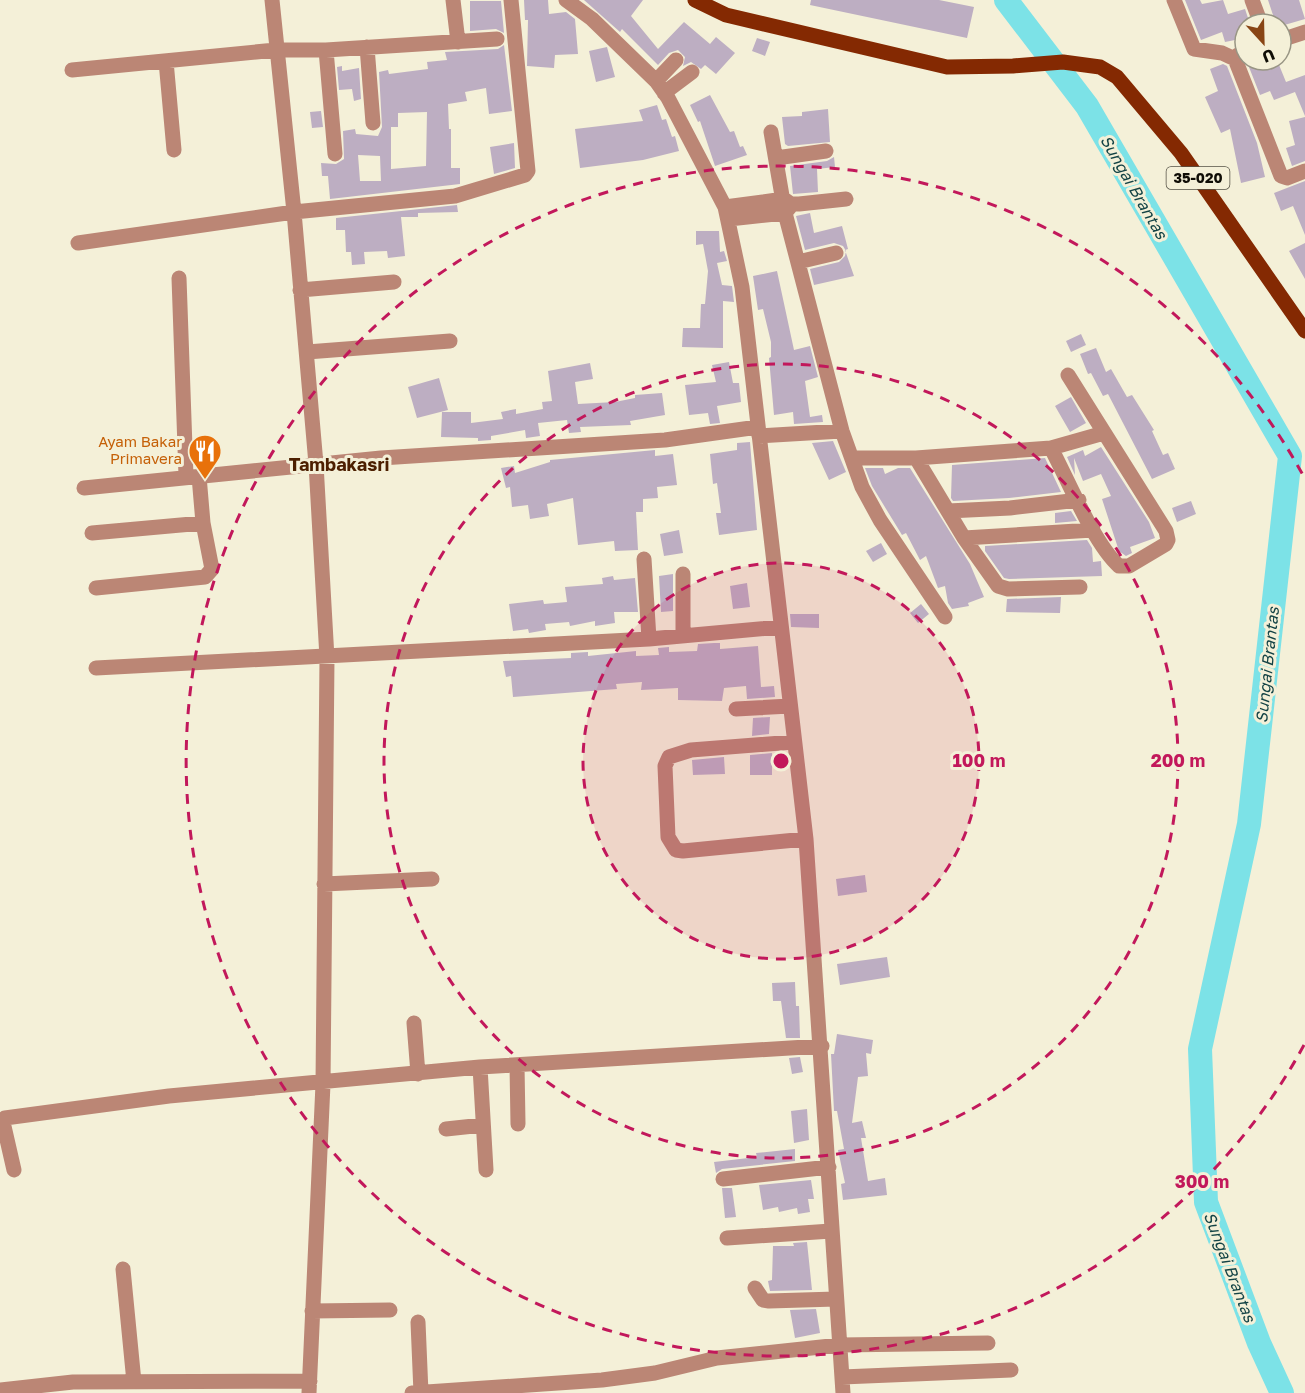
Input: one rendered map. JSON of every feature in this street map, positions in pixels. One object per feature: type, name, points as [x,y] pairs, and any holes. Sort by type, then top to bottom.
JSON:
[{"type":"main road","name":"35-020","points":[[695,0],[726,15],[947,67],[1013,66],[1063,62],[1100,67],[1117,77],[1181,153],[1305,331]]},
{"type":"street","points":[[0,1390],[70,1382],[309,1387],[323,1084],[327,658],[307,352],[272,0]]},
{"type":"street","points":[[453,0],[458,42]]},
{"type":"street","points":[[78,243],[294,212],[455,196],[525,176],[528,171],[511,0]]},
{"type":"street","points":[[566,0],[592,19],[660,87],[727,213],[742,287],[806,839],[822,1046],[831,1231],[843,1393]]},
{"type":"street","points":[[1174,0],[1194,49],[1233,55]]},
{"type":"street","points":[[72,70],[276,50],[326,50],[497,39]]},
{"type":"street","points":[[367,47],[373,123]]},
{"type":"street","points":[[326,50],[335,154]]},
{"type":"street","points":[[660,87],[676,60]]},
{"type":"street","points":[[166,61],[174,150]]},
{"type":"street","points":[[660,87],[692,72]]},
{"type":"street","points":[[1245,72],[1281,176],[1287,178],[1305,171]]},
{"type":"street","points":[[771,132],[798,262],[842,431],[862,487],[879,520],[945,617]]},
{"type":"street","points":[[776,158],[826,151]]},
{"type":"street","points":[[727,213],[846,199]]},
{"type":"street","points":[[798,262],[836,253]]},
{"type":"street","points":[[96,588],[205,577],[212,569],[192,476],[179,278]]},
{"type":"street","points":[[300,290],[394,282]]},
{"type":"street","points":[[307,352],[450,341]]},
{"type":"street","points":[[1052,448],[1094,530],[1119,566],[1129,566],[1168,540],[1166,531],[1068,375]]},
{"type":"street","points":[[84,488],[316,464],[758,432],[842,431]]},
{"type":"street","points":[[852,458],[916,458],[1052,448],[1104,433]]},
{"type":"street","points":[[916,458],[964,538],[998,586],[1002,588],[1080,587]]},
{"type":"street","points":[[948,511],[1010,508],[1079,500]]},
{"type":"street","points":[[92,533],[202,523]]},
{"type":"street","points":[[964,538],[1094,530]]},
{"type":"street","points":[[644,559],[649,639]]},
{"type":"street","points":[[683,574],[683,636]]},
{"type":"street","points":[[96,668],[327,658],[649,639],[780,627]]},
{"type":"street","points":[[736,709],[790,706]]},
{"type":"street","points":[[794,742],[691,750],[669,758],[665,766],[668,837],[676,850],[683,851],[806,839]]},
{"type":"street","points":[[324,884],[432,879]]},
{"type":"street","points":[[414,1023],[417,1074]]},
{"type":"street","points":[[14,1170],[3,1122],[11,1118],[169,1096],[323,1084],[480,1067],[822,1046]]},
{"type":"street","points":[[517,1065],[518,1124]]},
{"type":"street","points":[[480,1067],[486,1170]]},
{"type":"street","points":[[446,1129],[483,1125]]},
{"type":"street","points":[[723,1179],[829,1167]]},
{"type":"street","points":[[727,1238],[831,1231]]},
{"type":"street","points":[[123,1269],[134,1382]]},
{"type":"street","points":[[755,1288],[763,1300],[769,1301],[836,1299]]},
{"type":"street","points":[[312,1311],[390,1310]]},
{"type":"street","points":[[418,1322],[421,1393]]},
{"type":"street","points":[[412,1393],[602,1380],[655,1373],[717,1358],[840,1345],[988,1343]]},
{"type":"street","points":[[842,1377],[1011,1370]]},
{"type":"building","points":[[524,0],[548,0],[549,14],[566,12],[575,19],[578,54],[555,55],[554,68],[527,66],[528,20],[525,20]]},
{"type":"building","points":[[584,0],[643,0],[631,16],[658,49],[684,22],[710,44],[716,37],[735,53],[716,74],[705,65],[701,69],[691,62],[683,66],[685,57],[678,50],[669,53],[658,65],[622,29],[620,32]]},
{"type":"building","points":[[811,0],[939,0],[974,7],[967,38],[810,5]]},
{"type":"building","points":[[1185,0],[1200,0],[1202,4],[1223,0],[1228,14],[1233,13],[1233,40],[1225,42],[1222,32],[1201,40]]},
{"type":"building","points":[[1268,0],[1299,0],[1305,19],[1293,22],[1293,12],[1272,12]]},
{"type":"building","points":[[470,1],[501,1],[504,33],[496,29],[470,31]]},
{"type":"building","points":[[757,38],[770,42],[765,56],[752,51]]},
{"type":"building","points":[[504,45],[512,111],[489,114],[486,88],[465,92],[467,101],[448,104],[449,129],[451,129],[451,168],[460,168],[460,184],[330,199],[328,176],[322,176],[321,163],[336,164],[344,159],[343,131],[355,129],[356,134],[378,136],[382,127],[379,72],[388,70],[389,74],[428,69],[427,62],[447,60],[445,52],[498,49]],"holes":[[[427,112],[426,166],[391,169],[391,127],[398,127],[398,113]],[[358,155],[380,156],[381,181],[360,181]]]},
{"type":"building","points":[[607,47],[615,77],[596,82],[589,51]]},
{"type":"building","points":[[1223,64],[1227,66],[1257,143],[1265,177],[1241,183],[1230,129],[1221,133],[1205,97],[1218,91],[1210,69]]},
{"type":"building","points":[[342,66],[342,71],[359,68],[361,99],[354,101],[352,89],[339,90],[337,67]]},
{"type":"building","points":[[1251,72],[1282,72],[1286,82],[1305,75],[1305,116],[1295,92],[1274,100],[1270,91],[1260,95]]},
{"type":"building","points":[[710,95],[730,132],[734,131],[740,147],[743,146],[747,155],[715,166],[700,121],[698,122],[690,105]]},
{"type":"building","points":[[657,105],[662,120],[666,119],[672,137],[675,136],[679,151],[643,160],[580,168],[575,129],[643,121],[639,110]]},
{"type":"building","points":[[828,109],[830,142],[788,146],[785,144],[782,117],[802,116],[802,112]]},
{"type":"building","points":[[321,111],[323,127],[312,128],[310,112]]},
{"type":"building","points":[[1305,117],[1305,161],[1292,166],[1286,148],[1295,145],[1289,121]]},
{"type":"building","points":[[514,143],[515,168],[494,174],[490,147]]},
{"type":"building","points":[[834,157],[835,167],[817,169],[818,192],[793,194],[790,166],[827,161]]},
{"type":"building","points":[[1305,181],[1305,235],[1293,206],[1281,211],[1274,193]]},
{"type":"building","points":[[457,205],[458,212],[418,213],[418,217],[401,217],[405,256],[388,258],[387,251],[364,252],[365,264],[352,265],[351,252],[346,252],[345,230],[336,230],[336,218]]},
{"type":"building","points":[[810,213],[814,233],[842,226],[848,249],[845,250],[843,246],[834,243],[805,250],[796,216]]},
{"type":"building","points":[[696,231],[719,231],[720,252],[724,251],[727,261],[717,263],[722,285],[732,286],[734,302],[723,301],[723,348],[682,347],[683,328],[700,328],[701,304],[705,304],[708,271],[703,244],[696,245]]},
{"type":"building","points":[[1305,243],[1305,279],[1289,251]]},
{"type":"building","points":[[846,252],[854,276],[814,285],[810,269],[839,262]]},
{"type":"building","points":[[777,271],[794,350],[810,346],[818,377],[805,381],[810,417],[822,415],[823,422],[794,424],[793,412],[774,415],[769,358],[771,357],[771,342],[763,309],[758,310],[753,276]]},
{"type":"building","points":[[1081,334],[1086,345],[1071,352],[1066,341]]},
{"type":"building","points":[[1096,348],[1106,372],[1111,369],[1127,397],[1132,395],[1154,430],[1152,431],[1163,455],[1168,453],[1175,469],[1152,479],[1108,394],[1103,396],[1091,373],[1088,374],[1080,354]]},
{"type":"building","points":[[729,362],[733,383],[739,383],[741,402],[717,406],[720,423],[710,424],[708,413],[689,415],[685,385],[716,382],[712,365]]},
{"type":"building","points":[[590,363],[593,379],[575,382],[578,404],[615,402],[635,398],[635,395],[662,393],[665,415],[630,421],[631,425],[580,427],[581,432],[569,433],[567,420],[538,423],[540,436],[526,438],[525,430],[491,436],[491,440],[441,437],[442,412],[471,412],[471,423],[503,419],[501,412],[516,409],[516,414],[543,409],[542,402],[552,401],[548,371]]},
{"type":"building","points":[[439,378],[448,410],[417,418],[408,387]]},
{"type":"building","points":[[1071,397],[1086,423],[1070,432],[1055,406]]},
{"type":"building","points":[[833,441],[846,472],[829,480],[812,443]]},
{"type":"building","points":[[750,442],[757,530],[719,535],[716,513],[721,513],[717,483],[713,484],[710,454],[737,450],[737,443]]},
{"type":"building","points":[[1101,447],[1149,522],[1155,538],[1130,547],[1132,553],[1126,556],[1119,551],[1102,499],[1111,496],[1101,474],[1083,481],[1074,458],[1075,475],[1067,457],[1083,450],[1085,456]]},
{"type":"building","points":[[655,450],[655,456],[673,454],[677,485],[657,487],[658,498],[643,499],[643,512],[636,512],[638,550],[615,551],[614,541],[578,545],[573,498],[547,504],[549,516],[530,519],[528,505],[512,507],[510,487],[506,488],[501,468],[514,466],[515,473],[550,462],[550,460]]},
{"type":"building","points":[[1045,458],[1061,492],[1009,498],[953,501],[951,498],[952,465]]},
{"type":"building","points":[[865,468],[883,468],[885,474],[898,468],[910,468],[970,564],[984,597],[968,603],[969,606],[952,609],[948,603],[945,586],[938,588],[926,556],[920,560],[906,533],[902,535],[872,486]]},
{"type":"building","points":[[1191,501],[1196,514],[1177,522],[1172,508]]},
{"type":"building","points":[[1071,511],[1077,521],[1055,523],[1055,513]]},
{"type":"building","points":[[679,530],[683,553],[664,556],[660,534]]},
{"type":"building","points":[[1087,540],[1092,548],[1093,562],[1101,561],[1102,576],[1004,578],[985,551],[985,546]]},
{"type":"building","points":[[881,543],[887,554],[873,562],[866,551]]},
{"type":"building","points":[[673,574],[673,611],[661,612],[659,576]]},
{"type":"building","points":[[613,576],[614,580],[635,578],[638,612],[614,612],[615,623],[595,626],[595,621],[570,626],[569,622],[545,624],[546,630],[529,633],[528,629],[513,631],[509,604],[543,600],[544,604],[567,602],[565,587],[603,584],[602,578]]},
{"type":"building","points":[[747,583],[750,607],[733,609],[730,586]]},
{"type":"building","points":[[1061,597],[1060,613],[1006,612],[1007,599]]},
{"type":"building","points":[[921,604],[929,614],[918,623],[910,613]]},
{"type":"building","points":[[790,614],[819,614],[819,628],[791,627]]},
{"type":"building","points":[[720,643],[720,649],[758,646],[761,687],[774,686],[775,697],[747,699],[746,686],[724,688],[722,701],[678,700],[678,688],[641,690],[642,682],[616,684],[617,689],[513,697],[511,676],[506,677],[503,661],[571,658],[571,653],[588,652],[588,656],[636,651],[636,656],[659,655],[658,648],[669,647],[669,652],[697,651],[698,644]]},
{"type":"building","points":[[770,717],[769,734],[752,736],[753,718]]},
{"type":"building","points":[[772,753],[772,775],[750,775],[750,755]]},
{"type":"building","points":[[724,757],[725,774],[693,775],[692,760]]},
{"type":"building","points":[[865,875],[867,892],[838,896],[836,879]]},
{"type":"building","points":[[887,957],[890,977],[840,985],[837,964]]},
{"type":"building","points":[[795,982],[796,1006],[799,1006],[800,1038],[786,1038],[781,1001],[773,1001],[772,983]]},
{"type":"building","points":[[837,1034],[873,1040],[871,1054],[866,1053],[868,1076],[858,1077],[852,1123],[862,1121],[866,1138],[861,1138],[868,1181],[885,1178],[887,1195],[843,1200],[841,1184],[845,1183],[838,1150],[844,1149],[837,1111],[834,1111],[831,1054],[834,1054]]},
{"type":"building","points":[[800,1057],[803,1072],[792,1074],[789,1058]]},
{"type":"building","points":[[807,1109],[809,1140],[794,1143],[791,1111]]},
{"type":"building","points":[[795,1149],[795,1161],[722,1169],[716,1173],[714,1162],[757,1157],[756,1153]]},
{"type":"building","points":[[811,1180],[814,1199],[808,1199],[810,1212],[798,1214],[797,1208],[779,1212],[778,1207],[763,1210],[759,1185]]},
{"type":"building","points":[[722,1188],[732,1188],[736,1217],[725,1218]]},
{"type":"building","points":[[807,1242],[812,1290],[770,1291],[768,1281],[772,1280],[773,1246],[794,1246],[793,1243]]},
{"type":"building","points":[[816,1309],[820,1333],[795,1338],[790,1310]]},
{"type":"waterway","name":"Sungai Brantas","points":[[1006,0],[1087,106],[1290,456],[1249,824],[1200,1049],[1206,1202],[1259,1343],[1282,1393]]},
{"type":"place","name":"Ayam Bakar Primavera","points":[[205,480]]},
{"type":"district","name":"Tambakasri","points":[[339,465]]}]
